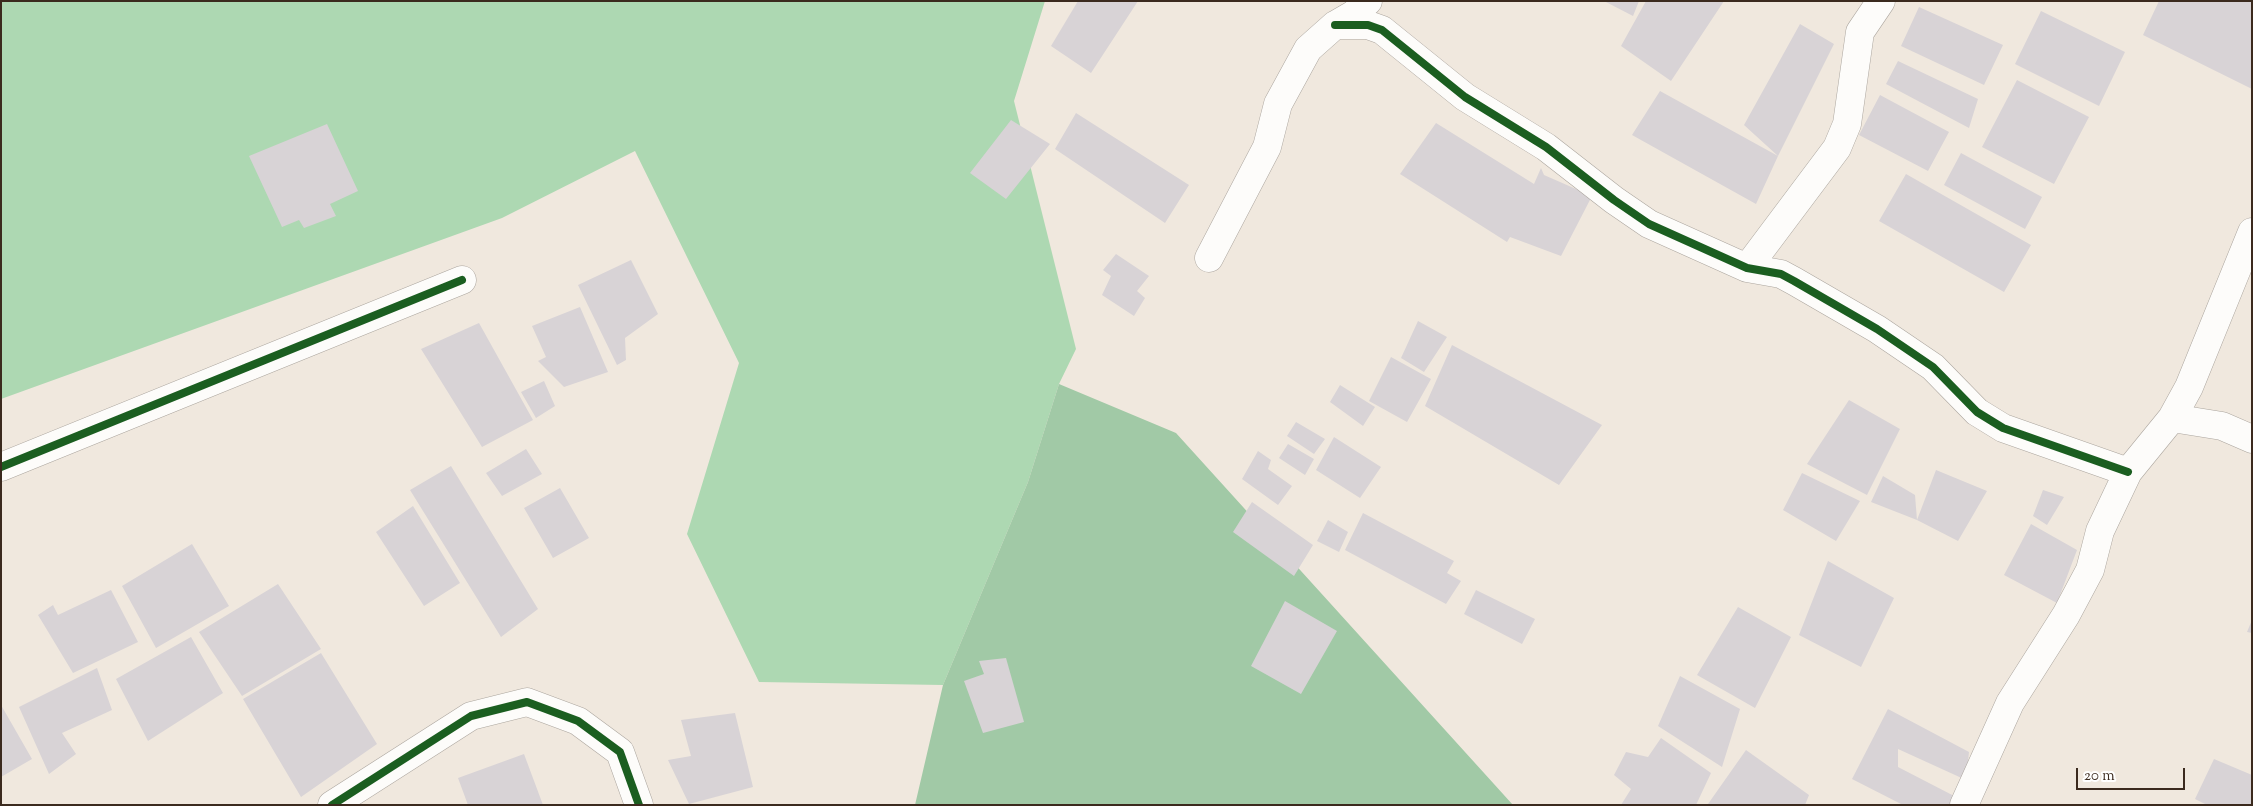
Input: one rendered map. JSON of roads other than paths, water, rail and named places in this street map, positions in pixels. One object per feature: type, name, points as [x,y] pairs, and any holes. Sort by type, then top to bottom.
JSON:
[{"type":"street","points":[[1209,258],[1267,147],[1278,104],[1308,49],[1335,25],[1354,14],[1368,1]]},
{"type":"street","points":[[1747,268],[1837,148],[1847,124],[1860,32],[1881,1]]},
{"type":"street","points":[[1335,25],[1368,25],[1382,30],[1465,97],[1546,147],[1614,200],[1649,224],[1747,268],[1781,274],[1877,329],[1933,367],[1977,412],[2003,428],[2128,472]]},
{"type":"street","points":[[1964,805],[2010,703],[2066,615],[2090,570],[2100,531],[2128,472],[2172,418],[2201,358],[2252,232]]},
{"type":"street","points":[[1,467],[462,280]]},
{"type":"street","points":[[2172,418],[2222,426],[2252,439]]},
{"type":"street","points":[[332,805],[471,716],[527,702],[578,721],[620,752],[639,805]]}]
